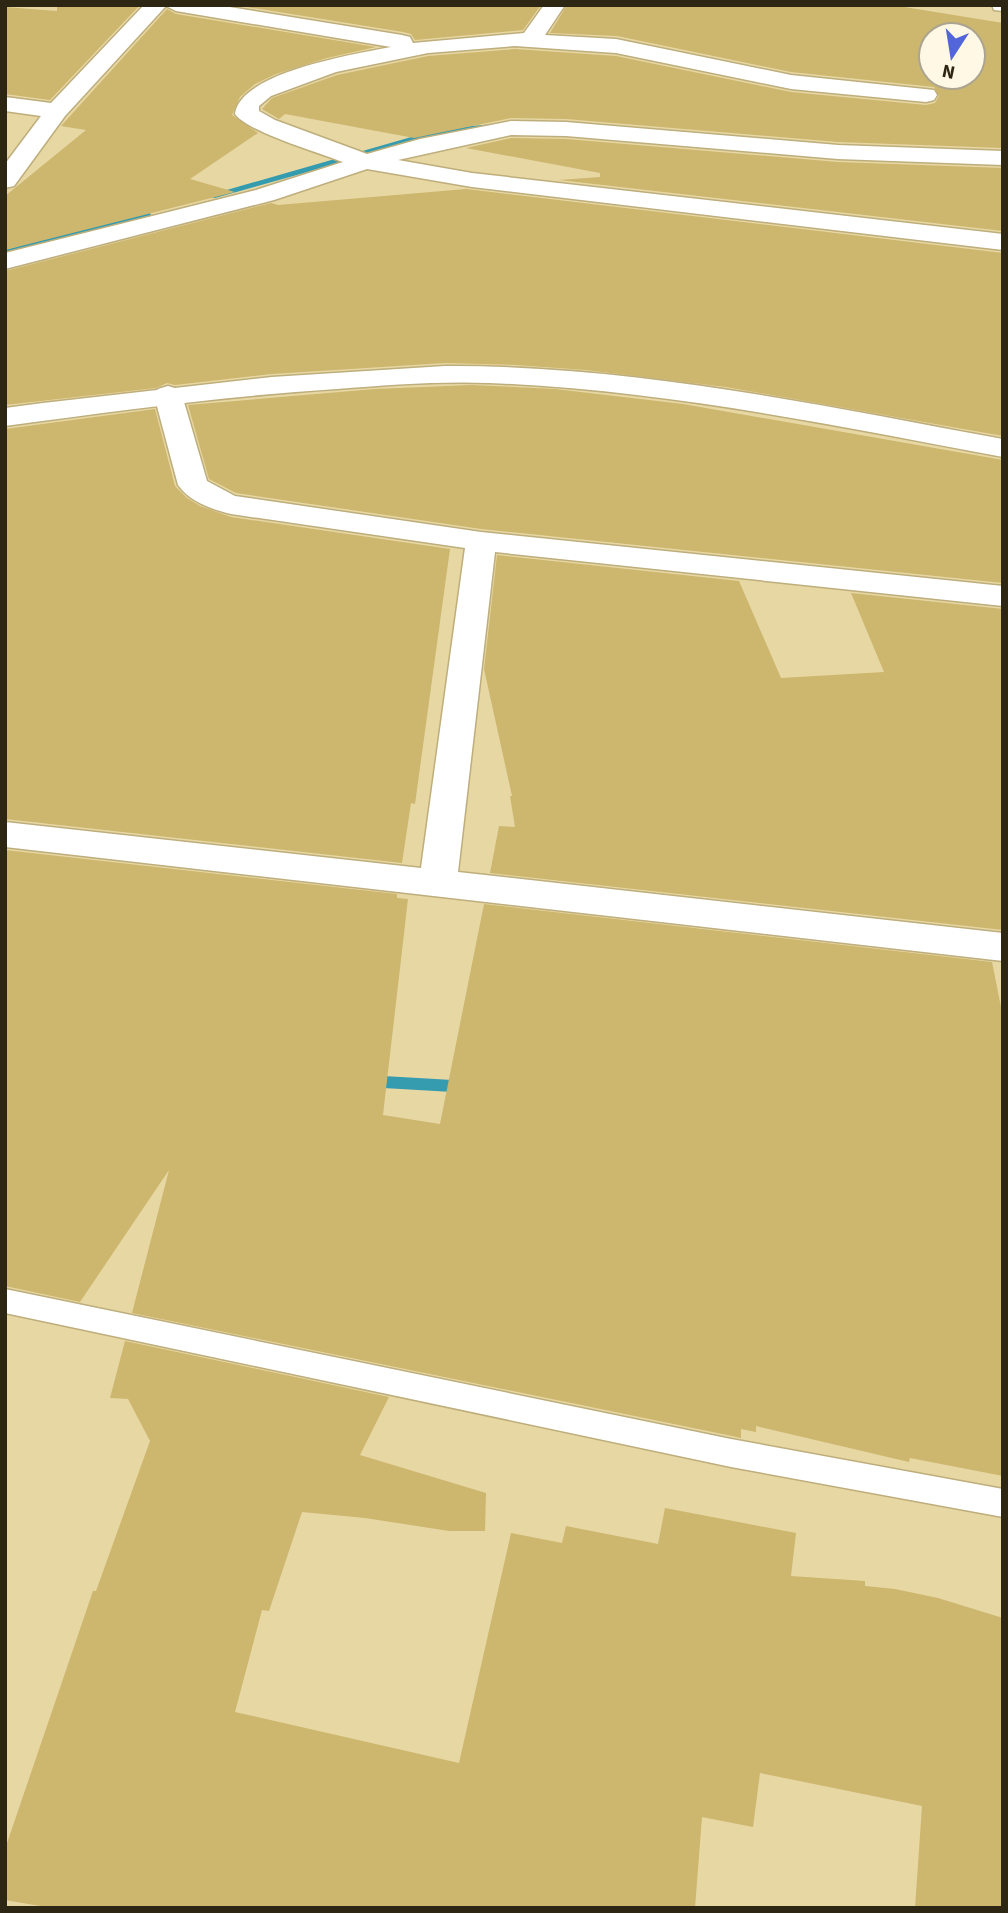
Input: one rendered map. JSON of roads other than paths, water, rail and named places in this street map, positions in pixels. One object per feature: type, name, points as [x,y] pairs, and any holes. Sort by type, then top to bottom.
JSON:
[{"type":"street","points":[[5,180],[57,111],[156,5]]},
{"type":"street","points":[[176,5],[428,46]]},
{"type":"street","points":[[531,39],[555,5]]},
{"type":"street","points":[[926,95],[791,82],[616,46],[531,39],[428,46],[330,66],[263,91],[248,104],[247,114],[267,125],[366,162],[472,180],[1003,242]]},
{"type":"street","points":[[5,104],[57,111]]},
{"type":"street","points":[[432,121],[520,115],[716,131],[938,144],[1003,142]]},
{"type":"street","points":[[272,168],[337,150],[407,126]]},
{"type":"street","points":[[5,261],[265,195],[420,146],[511,128],[566,129],[838,152],[1003,158]]},
{"type":"street","points":[[5,241],[220,183]]},
{"type":"street","points":[[5,417],[169,395],[393,376],[489,375],[583,382],[698,397],[1003,448]]},
{"type":"street","points":[[169,395],[193,485],[215,500],[481,541],[1003,596]]},
{"type":"street","points":[[438,883],[481,541]]},
{"type":"street","points":[[5,834],[1003,947]]},
{"type":"lane","points":[[5,1301],[731,1452],[1003,1503]]},
{"type":"waterway","points":[[211,196],[442,131],[494,127]]},
{"type":"waterway","points":[[5,253],[146,214]]},
{"type":"waterway","points":[[366,1081],[470,1087]]}]
